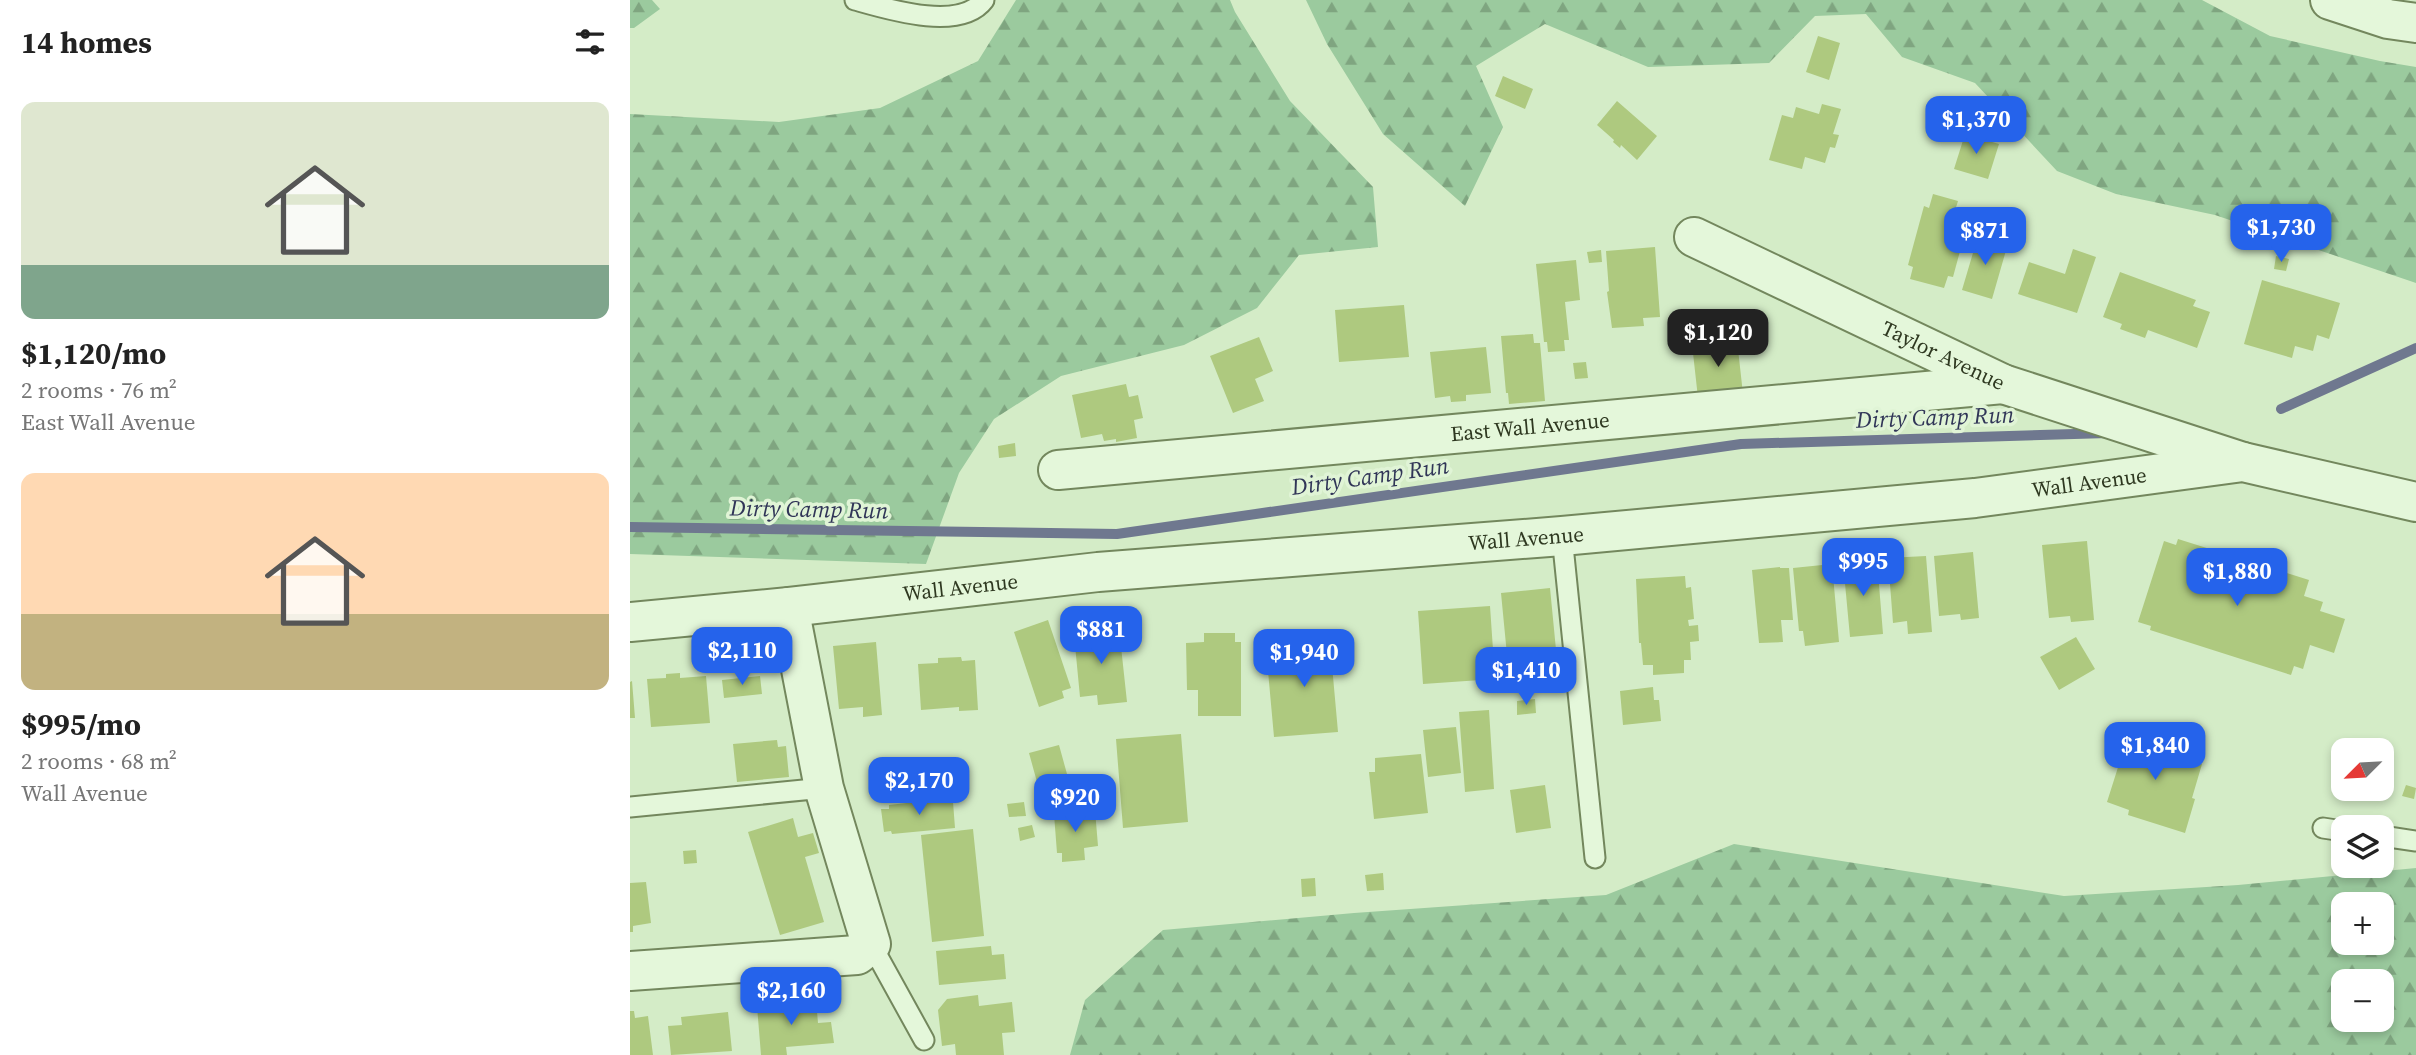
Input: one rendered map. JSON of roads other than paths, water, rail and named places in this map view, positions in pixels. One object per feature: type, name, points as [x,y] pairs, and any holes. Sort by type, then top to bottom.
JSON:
[{"type":"street","points":[[2330,0],[2388,19],[2416,23]]},
{"type":"street","name":"Taylor Avenue","points":[[1694,237],[2003,384],[2243,462]]},
{"type":"street","name":"East Wall Avenue","points":[[1058,470],[2003,384]]},
{"type":"street","name":"Wall Avenue","points":[[630,622],[1098,572],[1562,536],[1975,498],[2243,462],[2416,502]]},
{"type":"street","points":[[630,971],[857,955],[871,944],[824,788],[789,607]]},
{"type":"lane","points":[[855,0],[912,16],[957,15],[982,4],[984,0]]},
{"type":"lane","points":[[1562,536],[1595,858]]},
{"type":"lane","points":[[630,807],[824,788]]},
{"type":"lane","points":[[2323,828],[2331,829]]},
{"type":"lane","points":[[2394,838],[2416,841]]},
{"type":"lane","points":[[871,944],[924,1040]]},
{"type":"waterway","name":"Dirty Camp Run","points":[[2281,409],[2416,348]]},
{"type":"waterway","name":"Dirty Camp Run","points":[[630,527],[1117,534],[1741,444],[2108,433]]}]
